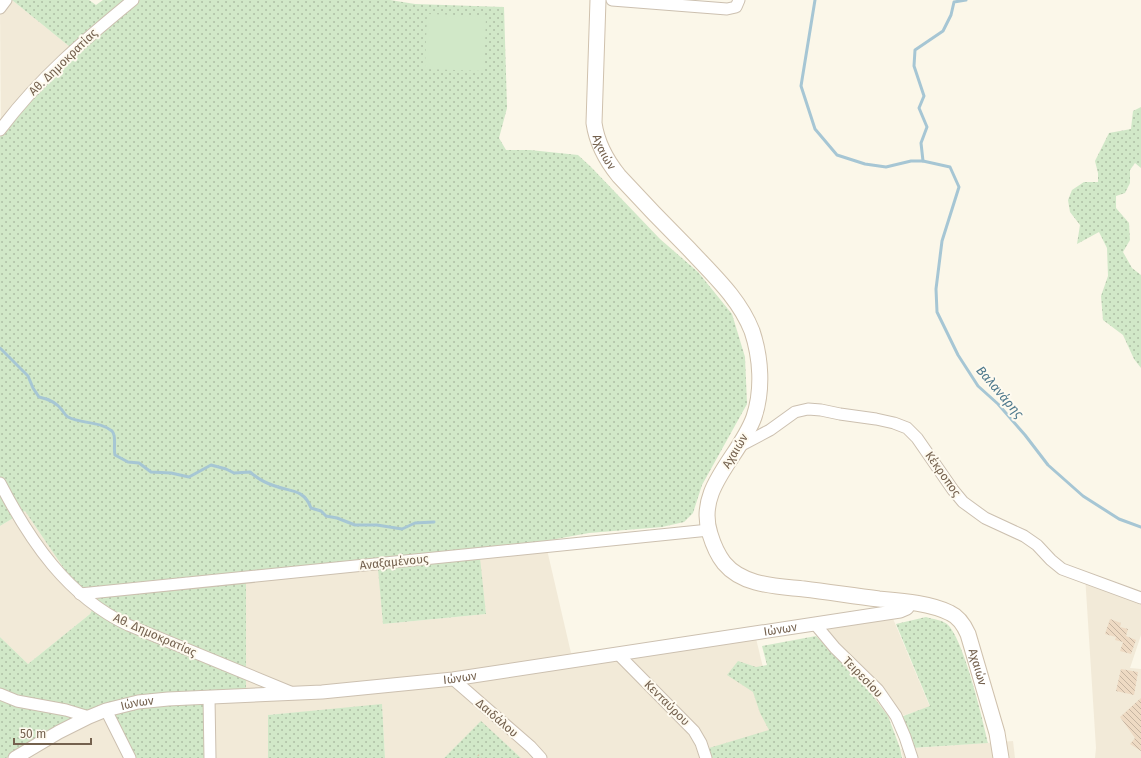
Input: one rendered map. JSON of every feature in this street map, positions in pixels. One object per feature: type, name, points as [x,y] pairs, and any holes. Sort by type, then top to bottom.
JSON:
[{"type":"main road","name":"Αχαιών","points":[[598,0],[594,115],[595,133],[601,149],[619,176],[733,296],[748,322],[755,341],[759,365],[759,393],[754,418],[709,497],[706,516],[708,530],[715,548],[725,563],[734,572],[748,579],[775,586],[910,602],[948,612],[960,621],[966,629],[972,645],[997,733],[1001,758]]},
{"type":"street","points":[[0,8],[6,0]]},
{"type":"street","name":"Αθ. Δημοκρατίας","points":[[0,130],[52,70],[87,37],[133,0]]},
{"type":"street","points":[[612,0],[727,8],[736,7],[739,0]]},
{"type":"street","name":"Κέκροπος","points":[[738,447],[770,430],[795,412],[808,409],[876,419],[900,425],[912,432],[957,496],[973,510],[985,518],[1024,536],[1037,545],[1062,569],[1141,598]]},
{"type":"street","name":"Αθ. Δημοκρατίας","points":[[0,483],[24,527],[40,549],[80,594],[121,621],[295,694]]},
{"type":"street","name":"Αναξαμένους","points":[[80,594],[708,530]]},
{"type":"street","name":"Ιώνων","points":[[15,758],[59,732],[90,717],[106,710],[138,702],[152,700],[295,694],[453,679],[900,611],[907,608],[910,602]]},
{"type":"street","name":"Τειρεσίου","points":[[815,624],[835,648],[878,690],[890,707],[901,728],[912,758]]},
{"type":"street","name":"Κενταύρου","points":[[618,654],[694,731],[702,742],[706,758]]},
{"type":"street","name":"Δαιδάλου","points":[[453,679],[531,747],[541,758]]},
{"type":"street","points":[[0,694],[18,701],[66,710],[90,717]]},
{"type":"street","points":[[209,698],[210,758]]},
{"type":"street","points":[[106,710],[130,758]]},
{"type":"path","points":[[478,755],[481,758]]},
{"type":"shaded area","points":[[3,0],[12,0],[75,51],[1,138],[0,4]]},
{"type":"shaded area","points":[[25,511],[71,579],[104,586],[90,614],[28,664],[0,637],[0,526]]},
{"type":"shaded area","points":[[545,541],[571,653],[638,645],[753,626],[778,730],[803,758],[521,758],[481,722],[444,758],[385,758],[382,705],[268,715],[268,758],[205,758],[206,695],[246,572],[378,558],[383,624],[486,614],[478,549]]},
{"type":"shaded area","points":[[1085,575],[1141,593],[1141,635],[1130,668],[1141,669],[1141,758],[1095,758],[1096,748]]},
{"type":"shaded area","points":[[889,609],[930,707],[886,721],[826,658],[816,619]]},
{"type":"shaded area","points":[[107,706],[132,758],[6,758],[56,727]]},
{"type":"shaded area","points":[[1013,741],[1015,758],[903,758],[901,749]]},
{"type":"green space","points":[[12,0],[89,0],[96,5],[103,0],[390,0],[415,4],[504,7],[507,108],[499,138],[506,150],[530,150],[578,155],[660,239],[698,272],[732,314],[745,357],[747,404],[702,485],[693,513],[684,522],[662,527],[589,533],[545,541],[479,549],[486,614],[383,624],[377,558],[246,572],[246,691],[206,695],[205,758],[132,758],[107,706],[56,727],[6,758],[0,758],[0,637],[28,664],[90,614],[104,586],[86,589],[71,579],[25,511],[0,526],[0,137],[75,51]]},
{"type":"green space","points":[[427,14],[486,16],[484,71],[425,69]]},
{"type":"green space","points":[[1141,107],[1141,168],[1135,163],[1130,170],[1130,183],[1125,193],[1116,196],[1116,208],[1129,223],[1130,240],[1123,252],[1132,268],[1141,275],[1141,368],[1134,359],[1123,335],[1103,320],[1101,296],[1108,276],[1107,248],[1099,232],[1077,244],[1080,225],[1070,212],[1068,200],[1072,190],[1084,182],[1098,182],[1098,173],[1095,161],[1109,133],[1131,129],[1133,111]]},
{"type":"green space","points":[[926,617],[947,624],[953,632],[966,661],[972,680],[988,743],[912,748],[898,718],[930,706],[896,624]]},
{"type":"green space","points":[[816,636],[866,687],[888,716],[900,748],[902,758],[710,758],[709,748],[769,730],[760,713],[753,692],[727,675],[738,661],[756,667],[767,665],[762,646]]},
{"type":"green space","points":[[382,704],[385,758],[268,758],[268,715]]},
{"type":"green space","points":[[481,721],[521,758],[444,758]]},
{"type":"building","points":[[1110,619],[1121,623],[1120,627],[1128,629],[1126,636],[1136,640],[1131,654],[1120,651],[1123,642],[1115,640],[1116,637],[1105,634]]},
{"type":"building","points":[[1121,669],[1138,672],[1134,695],[1116,691]]},
{"type":"building","points":[[1141,698],[1141,751],[1130,744],[1135,738],[1120,717]]},
{"type":"waterway","name":"Βαλανάρης","points":[[815,0],[801,86],[815,129],[837,155],[865,164],[886,167],[911,161],[923,161],[950,167],[959,187],[942,241],[936,289],[937,312],[958,355],[978,386],[998,404],[1025,435],[1048,465],[1083,496],[1119,519],[1141,527]]},
{"type":"waterway","points":[[923,161],[921,143],[927,127],[919,108],[924,96],[914,66],[915,50],[943,31],[951,15],[954,2],[966,0]]},
{"type":"waterway","points":[[0,348],[28,376],[39,397],[55,403],[68,417],[79,421],[96,424],[112,431],[114,436],[115,455],[128,462],[139,463],[151,472],[171,473],[189,477],[211,465],[234,473],[250,472],[268,484],[301,494],[305,497],[311,508],[321,511],[326,516],[337,518],[355,525],[377,525],[402,529],[415,523],[434,522]]}]
